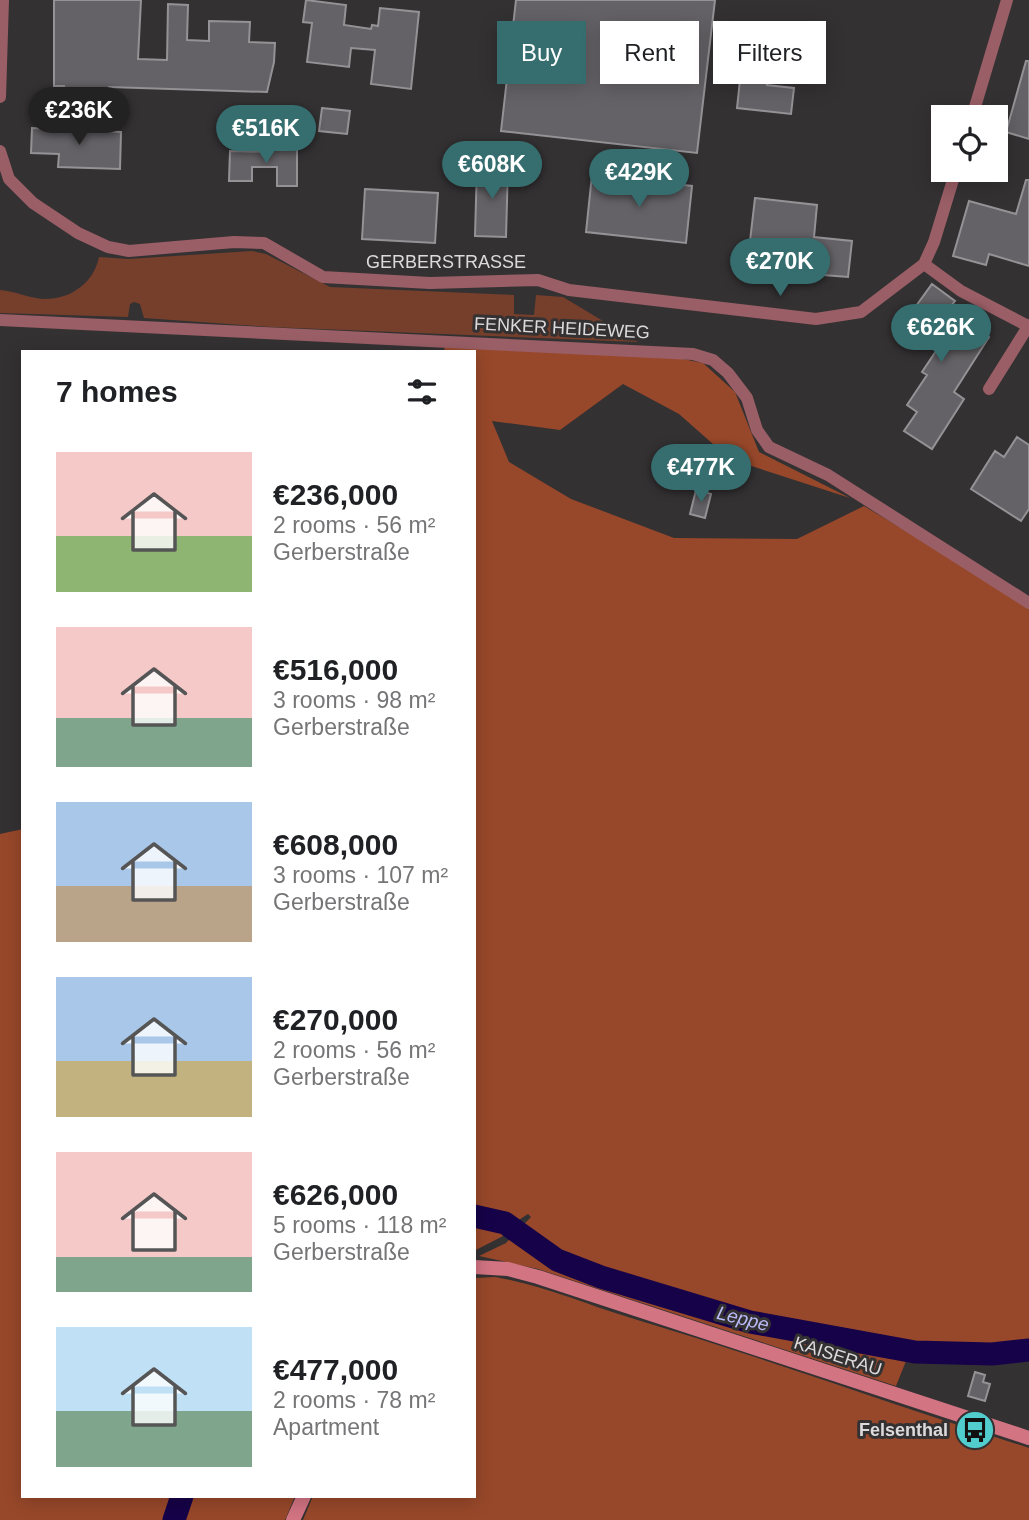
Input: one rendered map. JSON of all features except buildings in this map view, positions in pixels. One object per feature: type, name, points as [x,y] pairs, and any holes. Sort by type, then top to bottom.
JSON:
[{"type":"main road","name":"KAISERAU","points":[[476,1267],[508,1269],[538,1277],[1029,1438]]},
{"type":"main road","points":[[293,1520],[303,1498]]},
{"type":"street","points":[[0,97],[4,0]]},
{"type":"street","points":[[976,105],[1007,0]]},
{"type":"street","name":"GERBERSTRASSE","points":[[0,150],[9,179],[33,203],[78,233],[108,247],[129,251],[234,242],[264,243],[323,277],[430,283],[538,280],[569,290],[816,319],[861,312],[924,264]]},
{"type":"street","points":[[952,182],[934,242],[924,264],[961,291],[1029,326],[989,389]]},
{"type":"street","name":"FENKER HEIDEWEG","points":[[0,320],[693,354],[713,360],[728,373],[747,398],[757,430],[769,447],[828,475],[1029,603]]},
{"type":"shaded area","points":[[252,251],[266,254],[330,287],[514,295],[514,314],[534,315],[536,295],[563,297],[638,342],[271,327],[144,318],[140,304],[134,302],[130,304],[128,317],[0,313],[0,290],[43,299],[62,297],[86,282],[99,257],[128,259]]},
{"type":"shaded area","points":[[445,346],[657,354],[703,363],[735,392],[759,452],[850,498],[730,459],[679,414],[623,384],[560,430],[492,421],[509,462],[571,499],[674,538],[797,539],[864,506],[1029,605],[1029,1359],[906,1361],[896,1386],[538,1269],[479,1256],[506,1243],[531,1217],[528,1214],[511,1225],[503,1236],[476,1250],[476,350],[444,350]]},
{"type":"shaded area","points":[[21,829],[21,1498],[294,1498],[285,1520],[0,1520],[0,834]]},
{"type":"shaded area","points":[[495,1277],[547,1290],[1029,1448],[1029,1520],[303,1520],[312,1498],[476,1498],[476,1278]]},
{"type":"waterway","name":"Leppe","points":[[476,1216],[505,1223],[557,1260],[601,1277],[750,1322],[915,1352],[992,1354],[1029,1350]]},
{"type":"waterway","name":"Leppe","points":[[174,1520],[181,1498]]},
{"type":"place","name":"Felsenthal","points":[[975,1430]]}]
